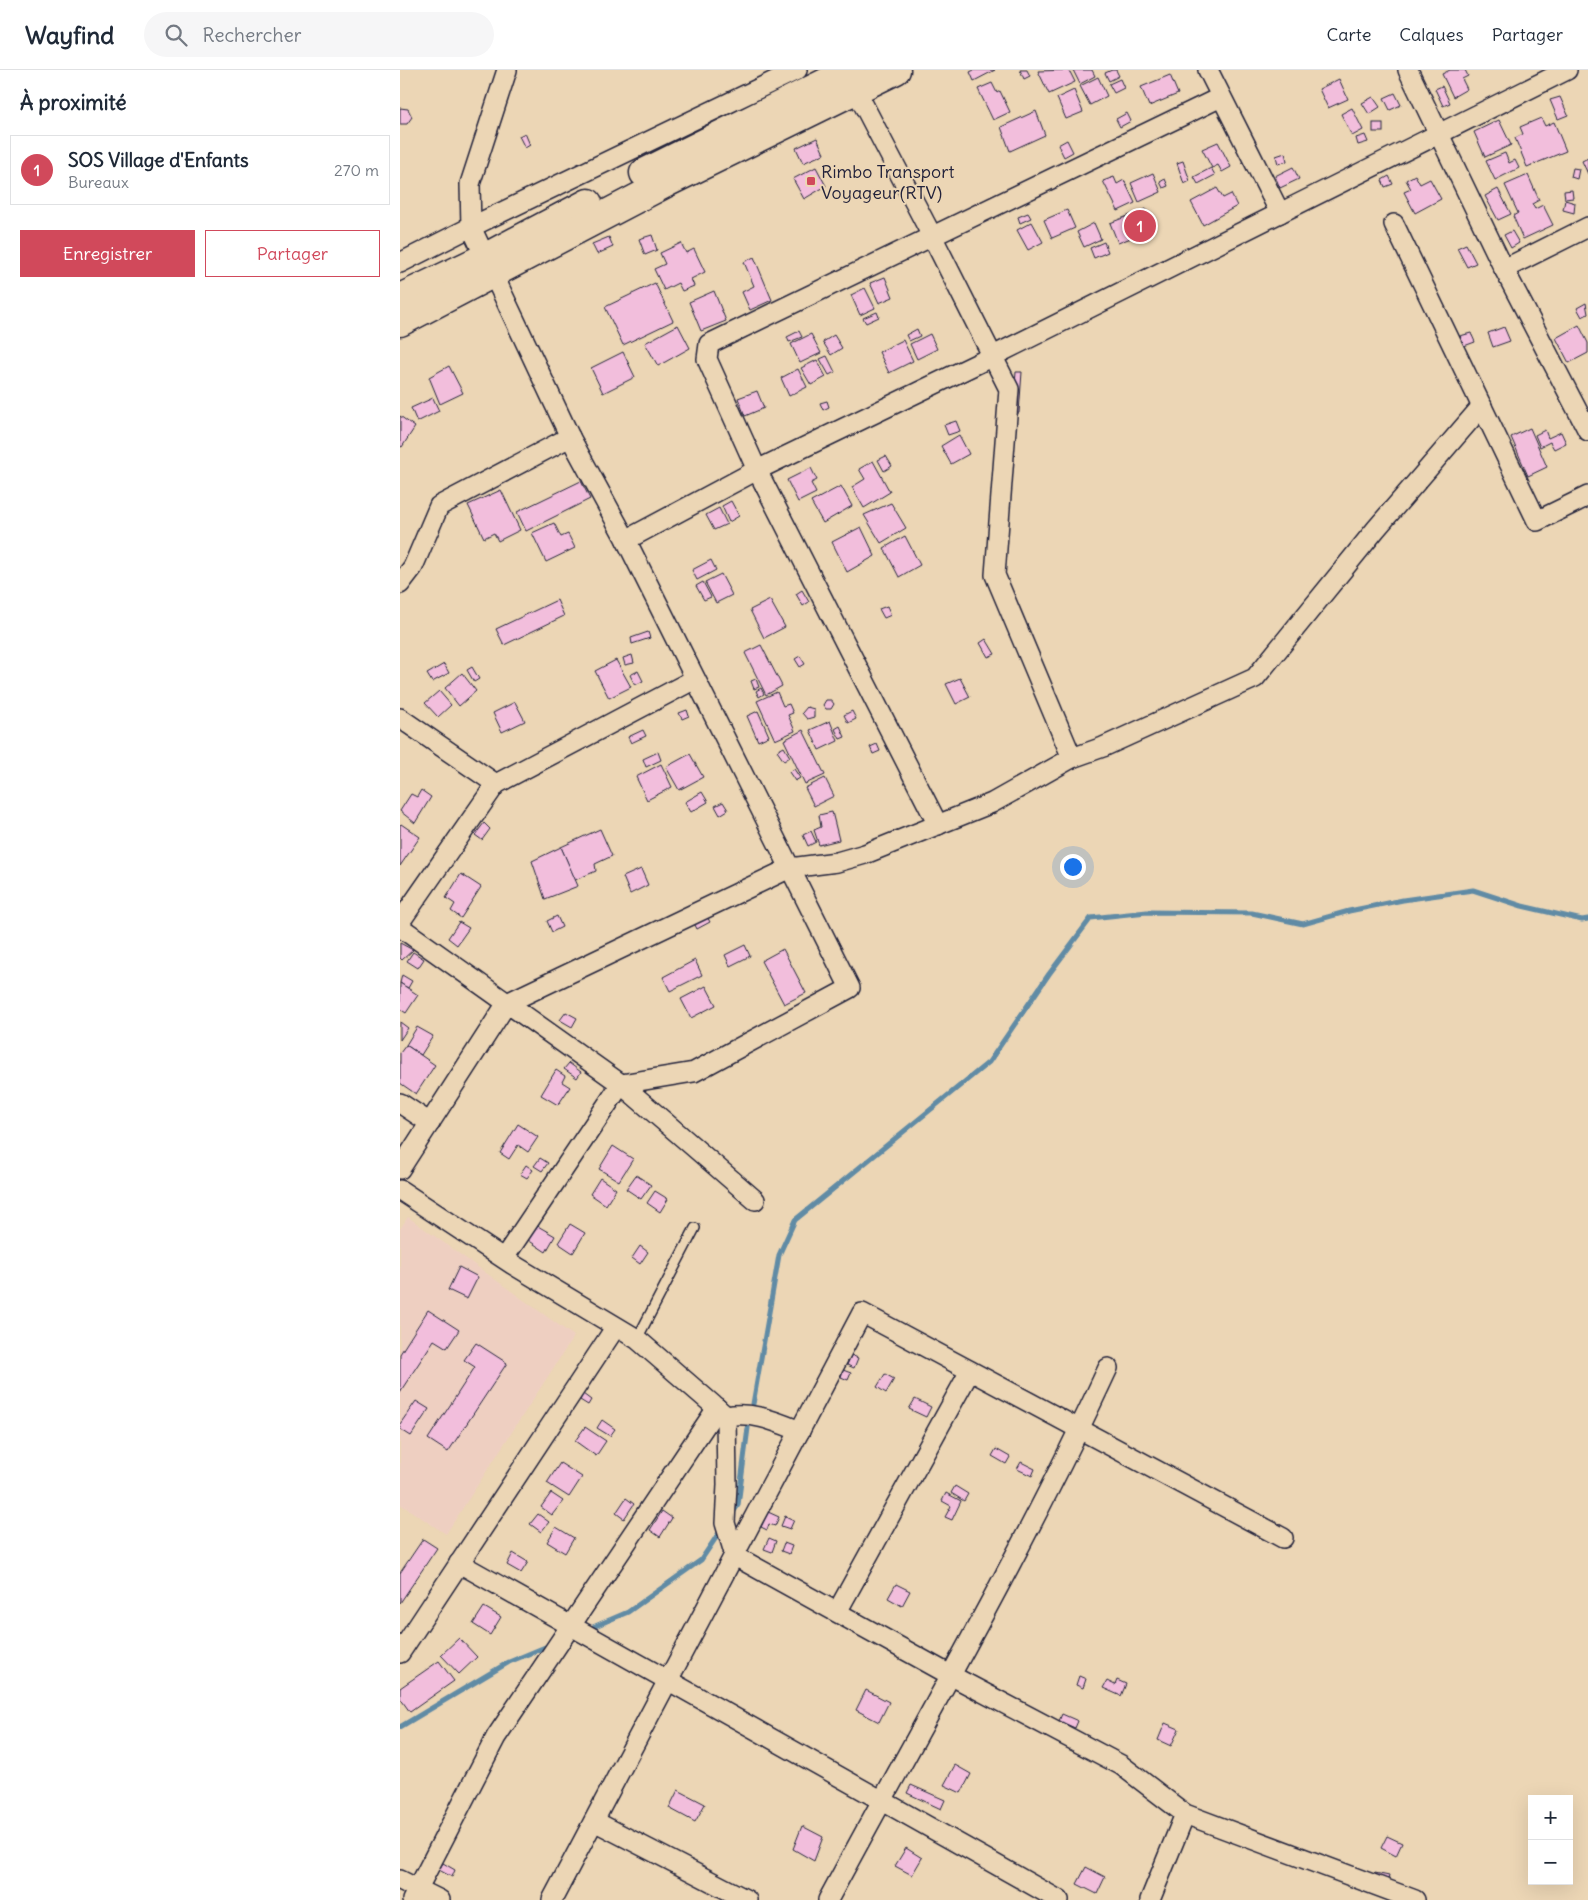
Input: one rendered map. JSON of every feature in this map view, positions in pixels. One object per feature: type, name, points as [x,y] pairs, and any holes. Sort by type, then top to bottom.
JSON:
[{"type":"main road","points":[[401,316],[490,265],[851,77],[896,70]]},
{"type":"street","points":[[504,1258],[621,1084],[694,1072],[850,988],[626,540],[570,437],[490,265],[470,227],[470,184],[507,70]]},
{"type":"street","points":[[400,263],[470,227],[797,70]]},
{"type":"street","points":[[1208,70],[1280,212]]},
{"type":"street","points":[[1408,70],[1504,269],[1588,431]]},
{"type":"street","points":[[626,540],[757,470],[993,356],[1567,70]]},
{"type":"street","points":[[851,77],[1009,390],[995,575],[1072,758]]},
{"type":"street","points":[[938,825],[757,470],[707,359],[709,344],[1221,97]]},
{"type":"street","points":[[1394,224],[1537,521],[1588,496]]},
{"type":"street","points":[[1504,269],[1588,227]]},
{"type":"street","points":[[400,1169],[507,1003],[790,868],[837,862],[865,854],[992,804],[1072,758],[1103,747],[1255,678],[1376,529],[1482,406]]},
{"type":"street","points":[[400,584],[413,566],[439,506],[570,437]]},
{"type":"street","points":[[400,922],[496,784],[695,679]]},
{"type":"street","points":[[400,718],[496,784]]},
{"type":"street","points":[[400,926],[621,1084],[754,1200]]},
{"type":"street","points":[[400,1103],[430,1123]]},
{"type":"street","points":[[400,1190],[615,1328],[637,1339],[721,1412],[768,1418],[800,1431]]},
{"type":"street","points":[[552,1900],[862,1313],[1283,1538]]},
{"type":"street","points":[[400,1652],[615,1328]]},
{"type":"street","points":[[828,1900],[952,1676],[1080,1429],[1108,1368]]},
{"type":"street","points":[[837,1612],[970,1371]]},
{"type":"street","points":[[721,1412],[727,1485],[726,1524],[735,1556],[952,1676],[1121,1764],[1185,1814],[1415,1900]]},
{"type":"street","points":[[415,1894],[496,1737],[571,1626],[721,1412]]},
{"type":"street","points":[[460,1563],[1058,1900]]},
{"type":"street","points":[[1150,1900],[1185,1814]]},
{"type":"street","points":[[594,1821],[748,1900]]},
{"type":"street","points":[[400,1880],[415,1894],[440,1900]]},
{"type":"lane","points":[[637,1339],[695,1228]]},
{"type":"shaded area","points":[[408,1217],[574,1336],[446,1534],[400,1504],[400,1229]]},
{"type":"building","points":[[974,70],[995,70],[974,81],[970,72]]},
{"type":"building","points":[[1020,70],[1027,70],[1030,76],[1024,79]]},
{"type":"building","points":[[1069,70],[1075,82],[1049,94],[1038,71]]},
{"type":"building","points":[[1073,70],[1092,70],[1095,76],[1080,84]]},
{"type":"building","points":[[1116,70],[1119,76],[1109,81],[1105,73]]},
{"type":"building","points":[[1450,70],[1465,70],[1468,76],[1462,79],[1467,89],[1453,97],[1442,74]]},
{"type":"building","points":[[1170,75],[1178,94],[1149,106],[1141,87]]},
{"type":"building","points":[[1098,77],[1107,96],[1090,105],[1080,86]]},
{"type":"building","points":[[1120,79],[1124,88],[1114,93],[1109,84]]},
{"type":"building","points":[[1339,79],[1348,99],[1328,108],[1319,89]]},
{"type":"building","points":[[992,83],[997,93],[1000,91],[1010,112],[993,120],[978,89]]},
{"type":"building","points":[[1442,86],[1450,103],[1443,106],[1435,89]]},
{"type":"building","points":[[1074,90],[1083,112],[1066,119],[1057,98]]},
{"type":"building","points":[[1395,93],[1401,105],[1390,110],[1384,98]]},
{"type":"building","points":[[1373,97],[1380,107],[1369,114],[1362,103]]},
{"type":"building","points":[[1560,97],[1568,115],[1558,119],[1550,100]]},
{"type":"building","points":[[400,108],[408,109],[412,117],[407,124],[400,124]]},
{"type":"building","points":[[1352,108],[1363,130],[1352,136],[1341,114]]},
{"type":"building","points":[[1036,111],[1045,135],[1010,151],[1001,127]]},
{"type":"building","points":[[1127,113],[1131,121],[1120,127],[1116,119]]},
{"type":"building","points":[[1541,118],[1545,126],[1554,122],[1566,151],[1527,167],[1515,138],[1523,134],[1520,127]]},
{"type":"building","points":[[1499,120],[1511,145],[1485,157],[1474,132]]},
{"type":"building","points":[[1373,123],[1383,123],[1383,132],[1373,132]]},
{"type":"building","points":[[525,133],[530,145],[525,148],[519,136]]},
{"type":"building","points":[[1365,135],[1368,142],[1358,145],[1356,138]]},
{"type":"building","points":[[817,138],[824,154],[803,163],[796,148]]},
{"type":"building","points":[[1067,140],[1073,152],[1064,157],[1058,145]]},
{"type":"building","points":[[1218,142],[1231,167],[1222,172],[1218,165],[1212,168],[1202,149]]},
{"type":"building","points":[[1285,153],[1287,161],[1278,164],[1276,156]]},
{"type":"building","points":[[1505,153],[1509,163],[1515,160],[1519,168],[1495,180],[1486,161]]},
{"type":"building","points":[[1588,158],[1588,174],[1582,161]]},
{"type":"building","points":[[1183,161],[1190,181],[1184,184],[1177,163]]},
{"type":"building","points":[[816,167],[826,186],[804,199],[793,179]]},
{"type":"building","points":[[1293,167],[1299,179],[1280,188],[1275,176]]},
{"type":"building","points":[[1211,168],[1215,175],[1198,184],[1194,177]]},
{"type":"building","points":[[1573,168],[1579,169],[1577,179],[1571,177]]},
{"type":"building","points":[[1153,173],[1161,192],[1139,202],[1131,183]]},
{"type":"building","points":[[1415,175],[1420,184],[1430,179],[1441,199],[1415,213],[1404,192],[1411,189],[1406,180]]},
{"type":"building","points":[[1528,175],[1539,200],[1532,204],[1535,209],[1543,205],[1553,225],[1523,239],[1513,216],[1518,213],[1505,185]]},
{"type":"building","points":[[1389,176],[1393,184],[1385,187],[1382,180]]},
{"type":"building","points":[[1114,177],[1117,184],[1124,180],[1135,203],[1118,211],[1103,181]]},
{"type":"building","points":[[1165,179],[1168,186],[1163,188],[1160,182]]},
{"type":"building","points":[[1217,188],[1223,198],[1231,194],[1237,206],[1203,225],[1191,202]]},
{"type":"building","points":[[1498,189],[1511,214],[1498,220],[1485,196]]},
{"type":"building","points":[[1572,190],[1573,198],[1565,199],[1564,191]]},
{"type":"building","points":[[1565,200],[1575,203],[1574,213],[1563,210]]},
{"type":"building","points":[[1146,209],[1154,229],[1118,243],[1110,223]]},
{"type":"building","points":[[1067,210],[1075,228],[1052,238],[1044,220]]},
{"type":"building","points":[[1028,213],[1031,218],[1020,223],[1018,217]]},
{"type":"building","points":[[1032,222],[1043,242],[1028,250],[1017,230]]},
{"type":"building","points":[[1094,223],[1101,239],[1084,247],[1077,232]]},
{"type":"building","points":[[1512,231],[1519,243],[1511,248],[1504,235]]},
{"type":"building","points":[[652,235],[657,250],[645,255],[639,239]]},
{"type":"building","points":[[609,237],[613,247],[597,254],[592,244]]},
{"type":"building","points":[[1104,242],[1108,252],[1094,258],[1090,248]]},
{"type":"building","points":[[681,243],[686,253],[694,249],[705,272],[691,279],[694,286],[682,291],[678,283],[664,290],[654,269],[665,264],[660,253]]},
{"type":"building","points":[[1466,244],[1476,263],[1467,267],[1457,248]]},
{"type":"building","points":[[754,257],[772,300],[750,310],[742,292],[754,286],[744,262]]},
{"type":"building","points":[[885,277],[893,297],[879,303],[870,283]]},
{"type":"building","points":[[655,283],[673,321],[623,345],[605,307]]},
{"type":"building","points":[[865,288],[875,308],[860,315],[851,295]]},
{"type":"building","points":[[714,291],[726,321],[701,331],[689,302]]},
{"type":"building","points":[[1586,303],[1588,314],[1582,317],[1577,308]]},
{"type":"building","points":[[877,312],[879,317],[866,323],[863,318]]},
{"type":"building","points":[[678,325],[690,348],[658,366],[645,343]]},
{"type":"building","points":[[1579,325],[1588,343],[1588,353],[1569,363],[1556,338]]},
{"type":"building","points":[[1504,327],[1510,341],[1493,347],[1488,333]]},
{"type":"building","points":[[917,329],[920,336],[909,341],[906,335]]},
{"type":"building","points":[[799,331],[802,337],[789,342],[787,337]]},
{"type":"building","points":[[1471,333],[1475,342],[1464,346],[1460,336]]},
{"type":"building","points":[[811,334],[821,353],[800,363],[791,344]]},
{"type":"building","points":[[930,334],[937,349],[917,359],[910,344]]},
{"type":"building","points":[[834,335],[842,348],[831,355],[823,342]]},
{"type":"building","points":[[903,340],[913,361],[889,373],[879,352]]},
{"type":"building","points":[[623,352],[635,377],[603,393],[591,368]]},
{"type":"building","points":[[827,356],[835,372],[829,375],[820,359]]},
{"type":"building","points":[[817,360],[826,377],[811,385],[801,368]]},
{"type":"building","points":[[449,366],[463,393],[440,404],[429,377]]},
{"type":"building","points":[[798,369],[807,387],[789,396],[781,378]]},
{"type":"building","points":[[1016,372],[1022,372],[1019,413],[1013,413]]},
{"type":"building","points":[[757,391],[764,408],[745,416],[738,398]]},
{"type":"building","points":[[433,398],[439,411],[417,422],[411,408]]},
{"type":"building","points":[[827,401],[829,407],[823,410],[820,403]]},
{"type":"building","points":[[400,416],[415,427],[402,447],[400,446]]},
{"type":"building","points":[[956,421],[960,431],[948,435],[944,425]]},
{"type":"building","points":[[1530,428],[1547,467],[1528,476],[1511,437]]},
{"type":"building","points":[[1545,430],[1548,438],[1561,432],[1566,443],[1554,449],[1550,442],[1540,447],[1535,435]]},
{"type":"building","points":[[959,435],[969,454],[951,464],[941,446]]},
{"type":"building","points":[[886,456],[892,466],[884,471],[878,460]]},
{"type":"building","points":[[873,461],[890,492],[864,508],[852,487],[865,479],[859,469]]},
{"type":"building","points":[[811,468],[817,480],[811,483],[816,493],[798,502],[787,480]]},
{"type":"building","points":[[581,481],[590,499],[526,531],[517,512]]},
{"type":"building","points":[[841,486],[852,506],[823,523],[811,502]]},
{"type":"building","points":[[501,490],[520,530],[498,541],[494,533],[484,538],[468,505]]},
{"type":"building","points":[[731,501],[739,516],[729,522],[722,506]]},
{"type":"building","points":[[891,503],[906,528],[881,543],[864,515]]},
{"type":"building","points":[[719,508],[727,524],[714,530],[706,515]]},
{"type":"building","points":[[554,523],[561,537],[568,534],[575,548],[546,562],[532,533]]},
{"type":"building","points":[[861,527],[875,556],[847,572],[832,542]]},
{"type":"building","points":[[905,536],[920,565],[899,577],[884,548]]},
{"type":"building","points":[[711,560],[716,570],[697,580],[692,570]]},
{"type":"building","points":[[721,574],[732,595],[716,603],[705,582]]},
{"type":"building","points":[[703,582],[711,597],[704,600],[696,586]]},
{"type":"building","points":[[802,590],[809,602],[803,606],[796,594]]},
{"type":"building","points":[[557,600],[564,616],[504,645],[496,629]]},
{"type":"building","points":[[770,600],[785,627],[764,638],[750,610]]},
{"type":"building","points":[[887,606],[891,615],[884,618],[879,609]]},
{"type":"building","points":[[648,632],[650,638],[632,644],[631,638]]},
{"type":"building","points":[[986,639],[995,654],[988,657],[980,643]]},
{"type":"building","points":[[761,645],[782,686],[766,695],[745,653]]},
{"type":"building","points":[[632,655],[634,663],[625,665],[623,658]]},
{"type":"building","points":[[800,656],[805,664],[800,667],[795,659]]},
{"type":"building","points":[[616,660],[631,687],[609,698],[595,671]]},
{"type":"building","points":[[444,664],[449,673],[432,682],[427,674]]},
{"type":"building","points":[[472,667],[479,679],[474,682],[467,670]]},
{"type":"building","points":[[638,671],[643,681],[635,685],[630,675]]},
{"type":"building","points":[[462,673],[476,691],[459,706],[445,688]]},
{"type":"building","points":[[960,678],[970,697],[956,704],[946,684]]},
{"type":"building","points":[[756,679],[759,687],[754,689],[751,681]]},
{"type":"building","points":[[761,688],[764,694],[759,697],[756,691]]},
{"type":"building","points":[[439,691],[451,705],[438,717],[425,703]]},
{"type":"building","points":[[777,692],[783,706],[789,704],[793,713],[788,715],[795,731],[775,740],[757,701]]},
{"type":"building","points":[[826,700],[831,700],[834,704],[831,709],[826,709],[823,705]]},
{"type":"building","points":[[515,702],[525,721],[502,732],[493,713]]},
{"type":"building","points":[[807,707],[814,709],[814,717],[807,719],[802,713]]},
{"type":"building","points":[[687,710],[689,716],[682,719],[679,713]]},
{"type":"building","points":[[758,711],[769,736],[758,741],[747,716]]},
{"type":"building","points":[[852,711],[856,719],[848,723],[844,715]]},
{"type":"building","points":[[830,721],[838,741],[819,750],[810,730]]},
{"type":"building","points":[[840,726],[845,737],[840,739],[835,729]]},
{"type":"building","points":[[643,730],[646,736],[631,743],[628,737]]},
{"type":"building","points":[[803,730],[825,775],[805,784],[784,740]]},
{"type":"building","points":[[877,744],[880,751],[873,754],[870,747]]},
{"type":"building","points":[[784,747],[790,757],[784,761],[777,751]]},
{"type":"building","points":[[658,752],[661,760],[646,767],[643,759]]},
{"type":"building","points":[[690,754],[703,777],[679,790],[666,767]]},
{"type":"building","points":[[661,764],[672,787],[647,800],[636,777]]},
{"type":"building","points":[[794,769],[800,778],[795,781],[789,772]]},
{"type":"building","points":[[825,778],[834,796],[814,806],[805,788]]},
{"type":"building","points":[[421,790],[431,797],[415,823],[400,811],[411,794],[417,797]]},
{"type":"building","points":[[702,792],[708,802],[691,812],[685,802]]},
{"type":"building","points":[[723,802],[728,810],[720,815],[715,806]]},
{"type":"building","points":[[832,812],[839,840],[819,845],[814,830],[821,827],[819,815]]},
{"type":"building","points":[[484,823],[490,829],[482,840],[475,835]]},
{"type":"building","points":[[400,825],[420,837],[400,866]]},
{"type":"building","points":[[600,829],[612,856],[595,864],[596,871],[575,880],[561,847]]},
{"type":"building","points":[[811,831],[816,842],[808,846],[803,835]]},
{"type":"building","points":[[561,847],[578,886],[545,899],[532,861]]},
{"type":"building","points":[[641,869],[648,885],[630,894],[623,877]]},
{"type":"building","points":[[461,874],[481,887],[461,918],[451,911],[455,904],[446,898]]},
{"type":"building","points":[[705,913],[710,922],[697,929],[692,919]]},
{"type":"building","points":[[557,916],[562,927],[552,932],[547,921]]},
{"type":"building","points":[[459,922],[469,928],[457,945],[448,938]]},
{"type":"building","points":[[400,943],[413,950],[402,960],[400,958]]},
{"type":"building","points":[[745,945],[750,956],[730,966],[725,955]]},
{"type":"building","points":[[783,949],[806,993],[784,1004],[761,961]]},
{"type":"building","points":[[413,952],[424,959],[418,968],[407,961]]},
{"type":"building","points":[[695,960],[702,975],[670,991],[663,977]]},
{"type":"building","points":[[402,975],[412,981],[408,988],[400,983]]},
{"type":"building","points":[[400,983],[418,995],[406,1013],[400,1009]]},
{"type":"building","points":[[706,986],[716,1005],[691,1018],[681,999]]},
{"type":"building","points":[[566,1012],[577,1018],[572,1027],[560,1020]]},
{"type":"building","points":[[400,1022],[408,1028],[400,1040]]},
{"type":"building","points":[[417,1027],[433,1036],[421,1055],[406,1045]]},
{"type":"building","points":[[406,1045],[435,1065],[416,1094],[400,1083],[400,1053]]},
{"type":"building","points":[[569,1063],[581,1072],[577,1078],[564,1069]]},
{"type":"building","points":[[556,1070],[565,1076],[562,1082],[570,1087],[558,1105],[541,1095]]},
{"type":"building","points":[[518,1124],[538,1137],[528,1152],[518,1145],[509,1159],[500,1153]]},
{"type":"building","points":[[613,1146],[633,1159],[619,1181],[599,1169]]},
{"type":"building","points":[[540,1158],[548,1163],[542,1171],[534,1166]]},
{"type":"building","points":[[526,1165],[533,1170],[527,1178],[520,1174]]},
{"type":"building","points":[[636,1175],[651,1185],[641,1199],[626,1189]]},
{"type":"building","points":[[600,1178],[616,1189],[606,1205],[590,1194]]},
{"type":"building","points":[[655,1191],[668,1199],[660,1212],[647,1203]]},
{"type":"building","points":[[570,1224],[585,1233],[573,1253],[558,1243]]},
{"type":"building","points":[[536,1225],[555,1236],[546,1252],[528,1240]]},
{"type":"building","points":[[640,1246],[648,1252],[640,1264],[632,1258]]},
{"type":"building","points":[[459,1267],[478,1277],[467,1299],[448,1290]]},
{"type":"building","points":[[428,1310],[459,1330],[447,1348],[434,1340],[400,1392],[400,1354]]},
{"type":"building","points":[[476,1343],[507,1363],[448,1452],[428,1439],[475,1367],[464,1360]]},
{"type":"building","points":[[851,1355],[858,1358],[854,1368],[847,1365]]},
{"type":"building","points":[[843,1370],[851,1373],[848,1380],[841,1377]]},
{"type":"building","points":[[885,1374],[894,1379],[886,1393],[877,1387]]},
{"type":"building","points":[[583,1394],[591,1400],[588,1405],[580,1400]]},
{"type":"building","points":[[915,1399],[931,1407],[926,1417],[909,1409]]},
{"type":"building","points":[[416,1401],[429,1409],[411,1436],[400,1429],[400,1424]]},
{"type":"building","points":[[602,1420],[615,1429],[610,1436],[597,1428]]},
{"type":"building","points":[[585,1427],[606,1441],[596,1456],[575,1441]]},
{"type":"building","points":[[996,1449],[1010,1457],[1006,1464],[992,1456]]},
{"type":"building","points":[[1021,1462],[1035,1469],[1032,1476],[1017,1469]]},
{"type":"building","points":[[560,1463],[582,1477],[569,1497],[547,1483]]},
{"type":"building","points":[[955,1486],[968,1494],[964,1501],[951,1493]]},
{"type":"building","points":[[551,1493],[563,1501],[552,1515],[541,1507]]},
{"type":"building","points":[[946,1493],[961,1501],[952,1520],[945,1517],[951,1506],[942,1501]]},
{"type":"building","points":[[626,1498],[634,1504],[624,1519],[616,1513]]},
{"type":"building","points":[[662,1511],[672,1518],[660,1537],[650,1530]]},
{"type":"building","points":[[768,1512],[779,1517],[775,1526],[769,1524],[767,1530],[761,1527]]},
{"type":"building","points":[[538,1514],[549,1522],[541,1532],[530,1524]]},
{"type":"building","points":[[785,1516],[794,1520],[790,1529],[781,1526]]},
{"type":"building","points":[[556,1527],[574,1538],[565,1553],[547,1542]]},
{"type":"building","points":[[769,1538],[776,1541],[772,1552],[764,1549]]},
{"type":"building","points":[[423,1539],[437,1548],[400,1603],[400,1573]]},
{"type":"building","points":[[784,1543],[792,1546],[789,1554],[781,1551]]},
{"type":"building","points":[[513,1553],[528,1562],[521,1573],[507,1565]]},
{"type":"building","points":[[896,1584],[910,1591],[902,1606],[888,1598]]},
{"type":"building","points":[[484,1607],[501,1617],[490,1635],[473,1624]]},
{"type":"building","points":[[459,1638],[477,1657],[459,1674],[441,1655]]},
{"type":"building","points":[[439,1661],[454,1681],[410,1712],[400,1698],[400,1688]]},
{"type":"building","points":[[1079,1676],[1086,1679],[1083,1688],[1076,1685]]},
{"type":"building","points":[[1117,1680],[1126,1684],[1121,1696],[1103,1688],[1107,1681],[1115,1685]]},
{"type":"building","points":[[866,1690],[889,1702],[879,1722],[856,1710]]},
{"type":"building","points":[[1062,1714],[1078,1721],[1075,1728],[1059,1721]]},
{"type":"building","points":[[1165,1723],[1179,1729],[1171,1746],[1158,1740]]},
{"type":"building","points":[[955,1765],[971,1774],[961,1793],[944,1785]]},
{"type":"building","points":[[911,1785],[945,1800],[941,1809],[907,1793]]},
{"type":"building","points":[[678,1790],[705,1804],[695,1822],[669,1808]]},
{"type":"building","points":[[802,1826],[823,1837],[814,1861],[793,1849]]},
{"type":"building","points":[[1387,1836],[1402,1843],[1396,1856],[1381,1848]]},
{"type":"building","points":[[906,1848],[922,1858],[912,1875],[895,1866]]},
{"type":"building","points":[[443,1863],[455,1870],[452,1877],[439,1870]]},
{"type":"building","points":[[1086,1867],[1105,1877],[1097,1894],[1077,1884]]},
{"type":"building","points":[[1375,1873],[1389,1876],[1387,1884],[1373,1880]]},
{"type":"waterway","points":[[753,1404],[779,1255],[795,1220],[989,1062],[1049,974],[1091,918],[1147,912],[1252,913],[1303,924],[1349,911],[1403,900],[1473,890],[1522,906],[1582,920],[1588,919]]},
{"type":"waterway","points":[[732,1514],[738,1505],[748,1428]]},
{"type":"waterway","points":[[586,1630],[628,1612],[701,1560],[721,1530]]},
{"type":"waterway","points":[[400,1727],[509,1662],[550,1645]]},
{"type":"place","name":"Rimbo Transport Voyageur(RTV)","points":[[811,181]]},
{"type":"place","name":"SOS Village d'Enfants","points":[[1140,226]]}]
